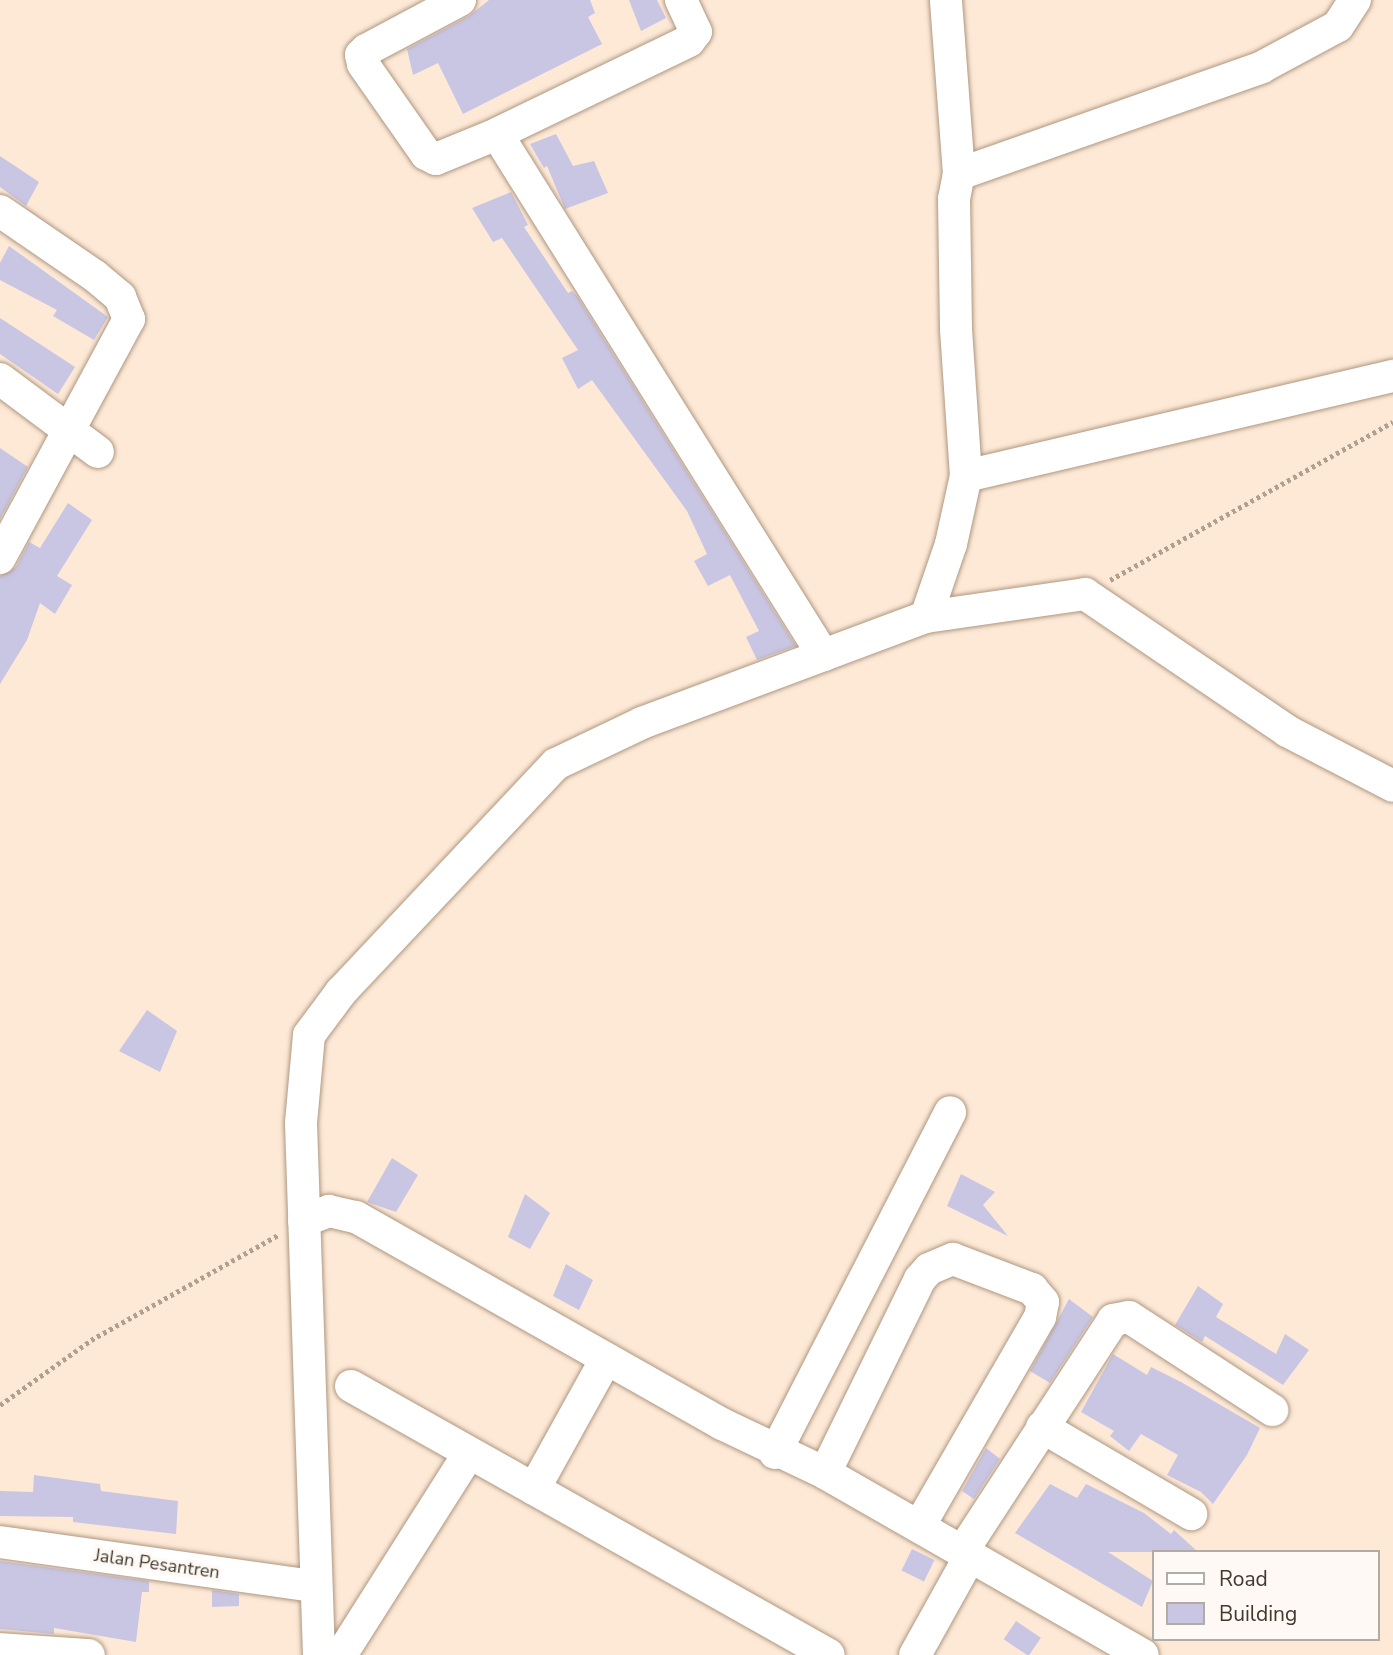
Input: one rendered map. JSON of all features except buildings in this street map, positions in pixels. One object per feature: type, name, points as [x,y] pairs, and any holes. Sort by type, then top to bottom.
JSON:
[{"type":"street","points":[[460,0],[361,55],[363,64],[426,154],[436,159],[497,134],[689,41],[696,32],[681,0]]},
{"type":"street","points":[[926,617],[951,544],[966,476],[956,328],[954,199],[959,174],[946,0]]},
{"type":"street","points":[[959,174],[1262,67],[1338,26],[1355,0]]},
{"type":"street","points":[[497,134],[824,655]]},
{"type":"street","points":[[0,211],[95,276],[128,310],[128,319],[0,558]]},
{"type":"street","points":[[966,476],[1393,376]]},
{"type":"street","points":[[0,379],[71,429],[98,452]]},
{"type":"street","points":[[328,1653],[315,1586],[301,1123],[305,1047],[309,1035],[341,992],[556,764],[642,723],[926,617],[1085,594],[1287,731],[1393,786]]},
{"type":"street","points":[[775,1453],[950,1112]]},
{"type":"street","points":[[304,1221],[329,1211],[356,1217],[775,1453],[825,1473],[1143,1655]]},
{"type":"street","points":[[825,1473],[920,1279],[929,1269],[953,1259],[1032,1289],[1043,1302],[1040,1317],[919,1527]]},
{"type":"street","points":[[915,1655],[966,1554],[1106,1327],[1129,1317],[1272,1410]]},
{"type":"street","points":[[534,1489],[606,1359]]},
{"type":"street","points":[[352,1386],[829,1655]]},
{"type":"street","points":[[1042,1427],[1191,1514]]},
{"type":"street","points":[[328,1653],[470,1452]]},
{"type":"street","name":"Jalan Pesantren","points":[[0,1542],[315,1586]]},
{"type":"street","points":[[0,1648],[89,1655]]},
{"type":"path","points":[[1085,594],[1393,422]]},
{"type":"path","points":[[0,1405],[91,1340],[304,1221]]}]
